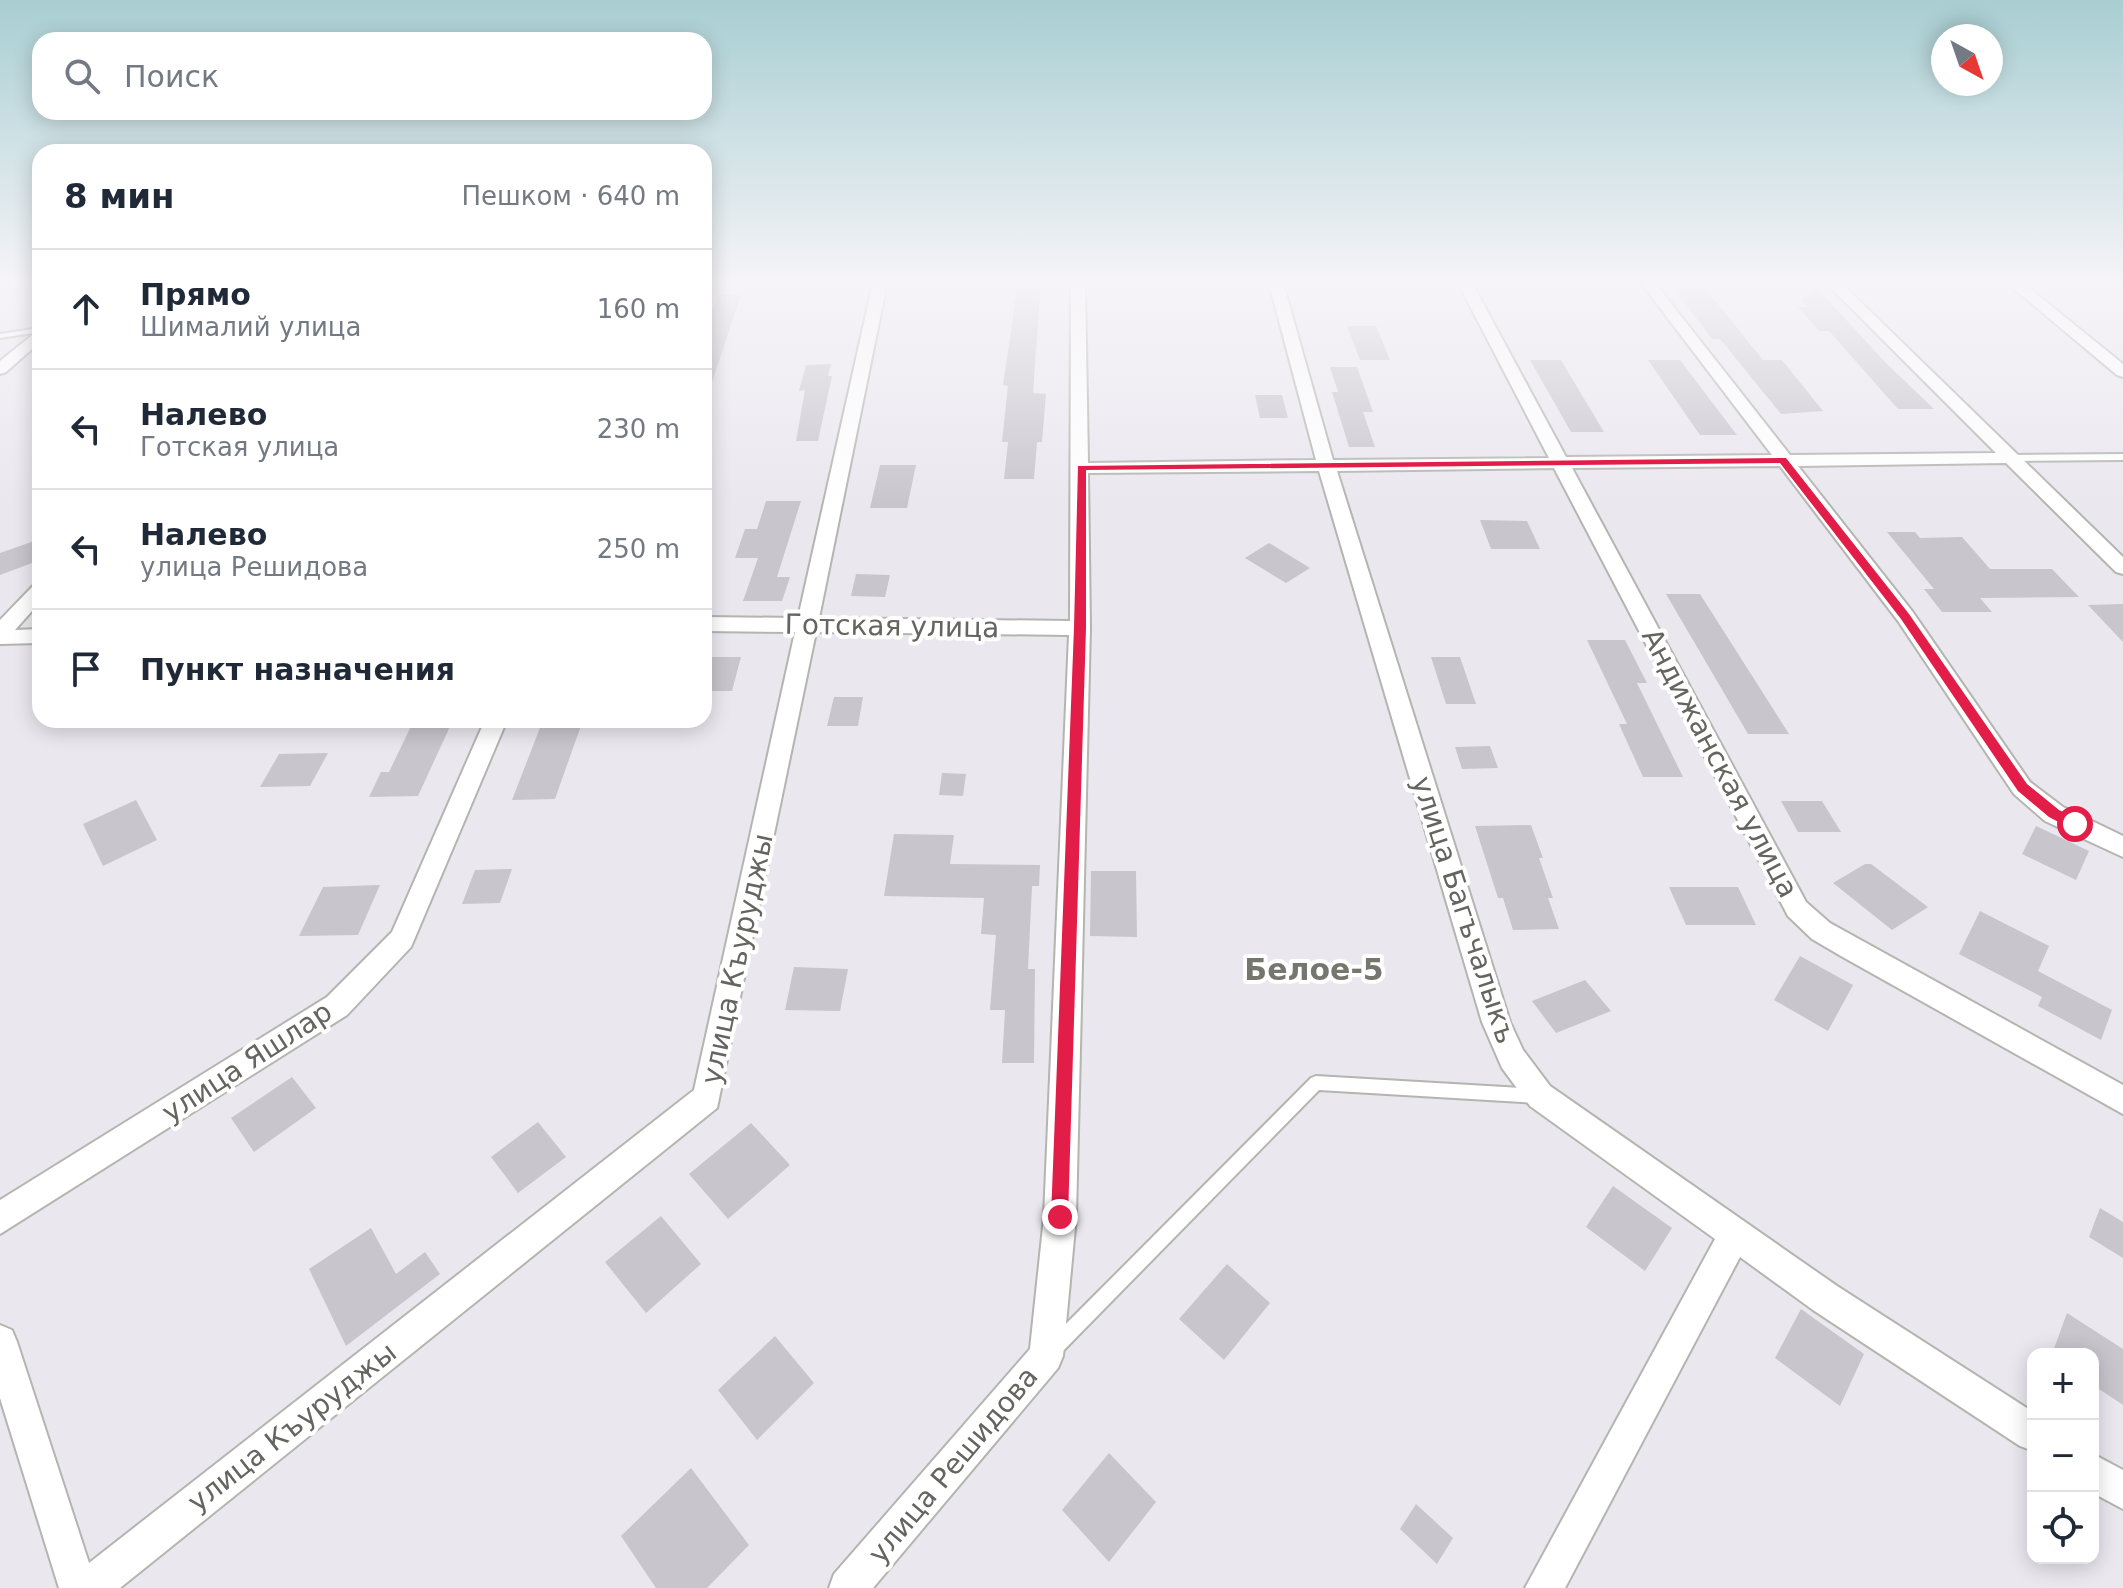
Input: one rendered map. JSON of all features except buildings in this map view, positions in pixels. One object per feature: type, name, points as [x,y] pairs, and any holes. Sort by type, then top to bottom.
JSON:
[{"type":"street","name":"улица Къуруджы","points":[[89,1588],[707,1098],[865,357]]},
{"type":"street","name":"улица Решидова","points":[[848,1588],[1046,1356],[1060,1217],[1080,628],[1079,357]]},
{"type":"street","name":"улица Багъчалыкъ","points":[[1296,357],[1326,465],[1496,1022],[1512,1059],[1540,1096],[1825,1298],[2027,1429]]},
{"type":"street","name":"Андижанская улица","points":[[1505,357],[1797,909],[1821,931],[1850,948],[2123,1100]]},
{"type":"street","points":[[1705,357],[1905,616],[2022,788],[2054,814],[2123,847]]},
{"type":"street","points":[[1908,357],[2123,568]]},
{"type":"street","points":[[2105,357],[2123,372]]},
{"type":"street","points":[[1081,468],[2010,458]]},
{"type":"street","points":[[0,635],[32,599]]},
{"type":"street","name":"Готская улица","points":[[712,624],[1080,628]]},
{"type":"street","points":[[0,635],[32,636]]},
{"type":"street","name":"улица Яшлар","points":[[0,1218],[337,1006],[402,939],[493,728]]},
{"type":"street","points":[[1544,1588],[1735,1234]]},
{"type":"street","points":[[0,1342],[78,1588]]},
{"type":"street","points":[[2099,1476],[2123,1491]]},
{"type":"lane","points":[[2010,458],[2123,457]]},
{"type":"lane","points":[[1046,1356],[1316,1083],[1540,1096]]},
{"type":"district","name":"Белое-5","points":[[1314,969]]},
{"type":"route","points":[[1060,1217],[1080,628],[1081,468],[1783,460],[1905,616],[2022,788],[2054,814],[2075,824]]}]
